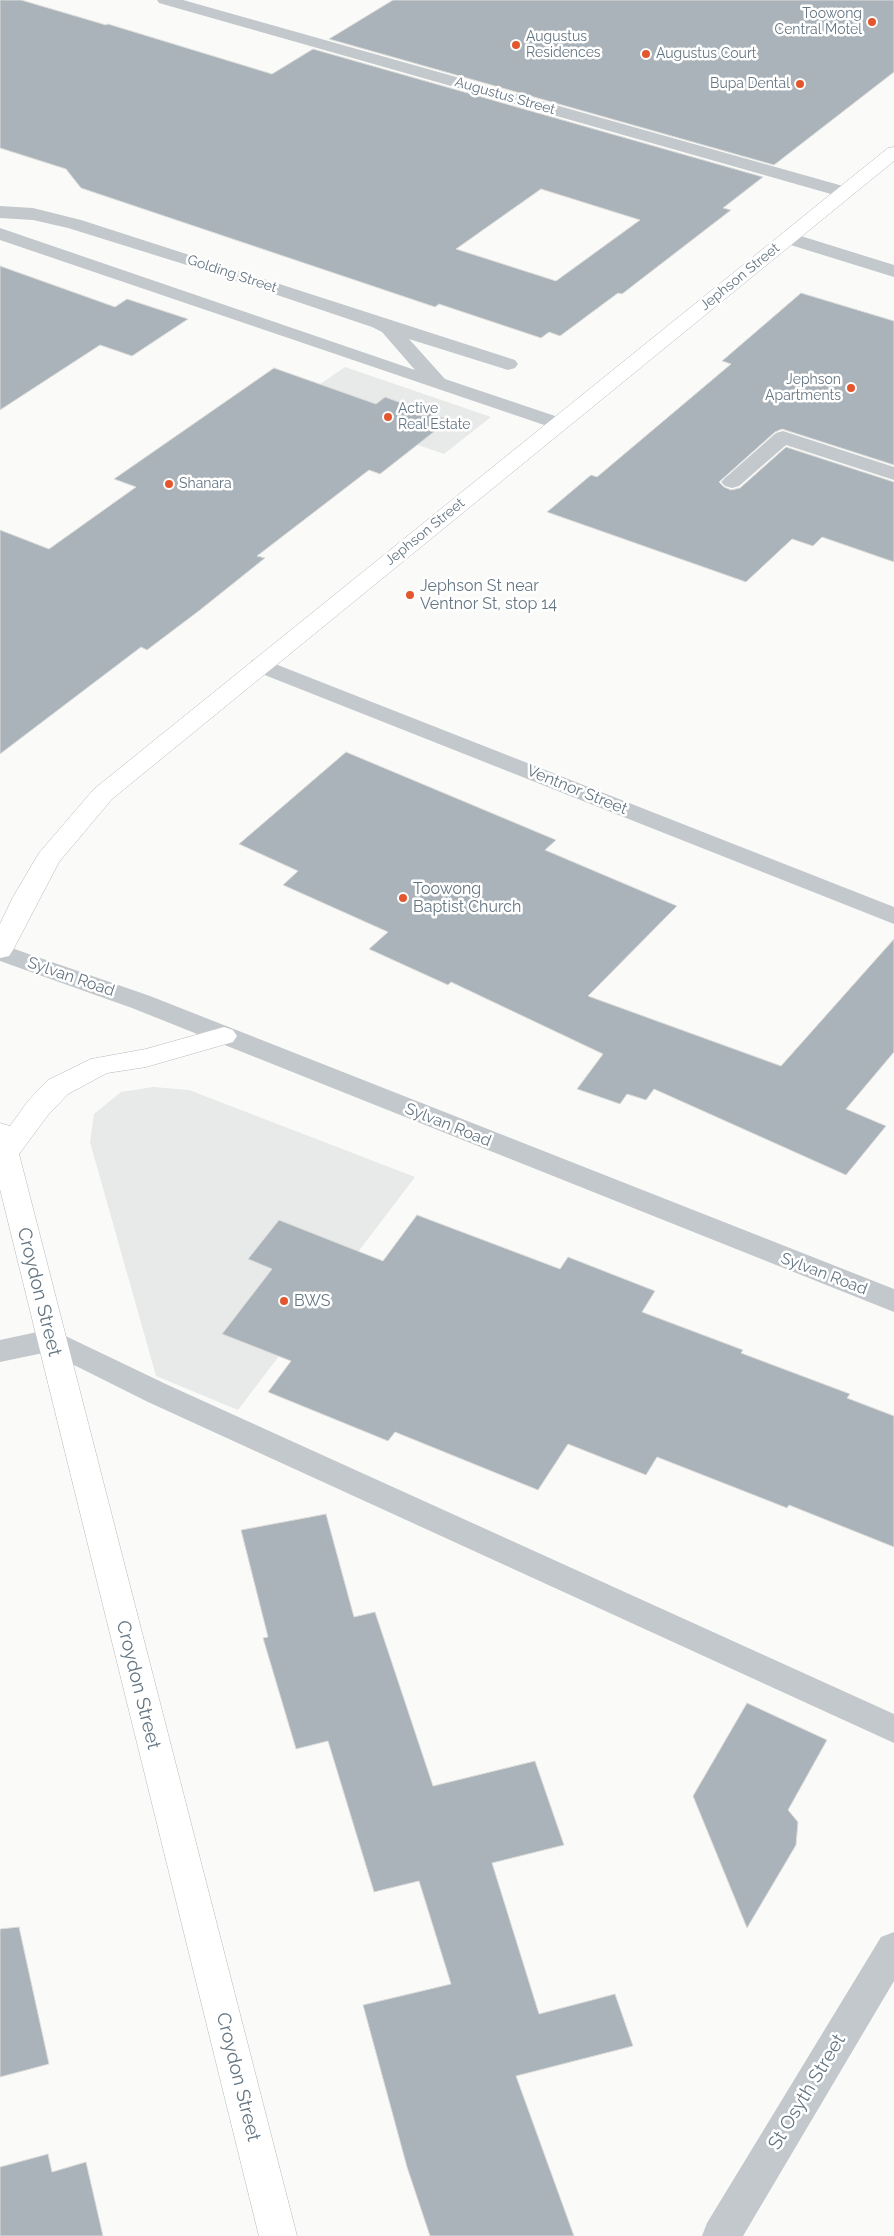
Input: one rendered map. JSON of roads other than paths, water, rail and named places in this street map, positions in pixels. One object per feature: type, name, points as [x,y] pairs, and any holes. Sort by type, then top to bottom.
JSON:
[{"type":"main road","name":"Jephson Street","points":[[0,951],[35,880],[53,851],[87,811],[140,762],[894,152]]},
{"type":"main road","points":[[2,1144],[58,1087],[101,1065],[146,1058],[224,1036]]},
{"type":"main road","name":"Croydon Street","points":[[2,1144],[278,2236]]},
{"type":"street","name":"Augustus Street","points":[[165,0],[844,192]]},
{"type":"street","name":"Golding Street","points":[[0,212],[32,214],[91,229],[214,267],[379,323],[391,330],[438,384]]},
{"type":"street","points":[[0,234],[560,424]]},
{"type":"street","points":[[788,238],[894,271]]},
{"type":"street","points":[[379,323],[508,364]]},
{"type":"street","points":[[732,482],[783,437],[894,474]]},
{"type":"street","name":"Ventnor Street","points":[[260,665],[894,916]]},
{"type":"street","name":"Sylvan Road","points":[[0,951],[141,1002],[894,1301]]},
{"type":"street","points":[[0,1351],[51,1340],[177,1402],[894,1729]]},
{"type":"street","name":"St Osyth Street","points":[[721,2236],[894,1948]]},
{"type":"place","name":"Toowong Central Motel","points":[[872,22]]},
{"type":"place","name":"Augustus Residences","points":[[516,45]]},
{"type":"place","name":"Augustus Court","points":[[646,54]]},
{"type":"place","name":"Bupa Dental","points":[[800,84]]},
{"type":"place","name":"Jephson Apartments","points":[[851,388]]},
{"type":"place","name":"Active Real Estate","points":[[388,417]]},
{"type":"place","name":"Shanara","points":[[169,484]]},
{"type":"place","name":"Jephson St near Ventnor St, stop 14","points":[[410,595]]},
{"type":"place","name":"Toowong Baptist Church","points":[[403,898]]},
{"type":"place","name":"BWS","points":[[284,1301]]}]
